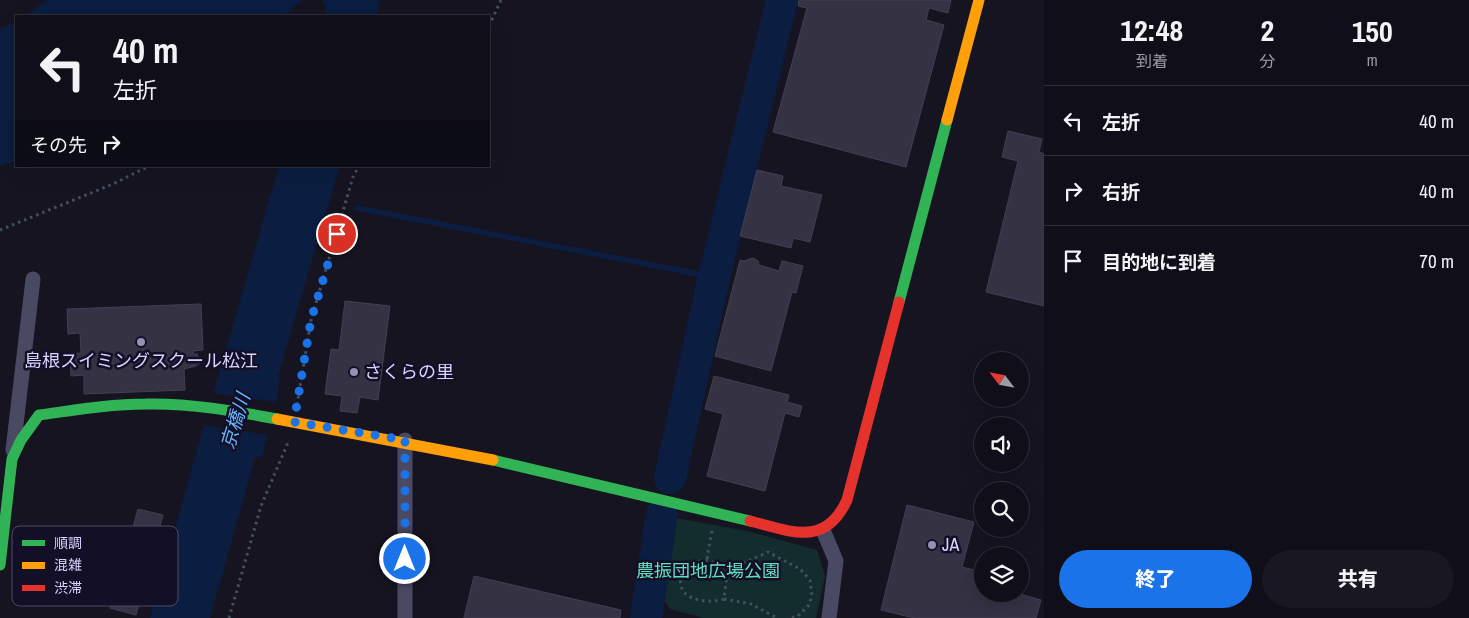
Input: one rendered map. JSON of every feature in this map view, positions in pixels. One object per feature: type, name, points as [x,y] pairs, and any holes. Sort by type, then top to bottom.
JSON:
[{"type":"street","points":[[12,459],[21,440],[39,415],[97,406],[164,404],[282,420],[405,440],[803,534],[823,530],[838,518],[848,500],[979,0]]},
{"type":"street","points":[[0,564],[33,279]]},
{"type":"street","points":[[405,440],[405,618]]},
{"type":"street","points":[[823,530],[836,561],[829,618]]},
{"type":"path","points":[[490,24],[501,0]]},
{"type":"path","points":[[0,230],[113,184],[147,167]]},
{"type":"path","points":[[229,618],[261,506],[286,450],[294,422],[311,320],[353,177],[358,167]]},
{"type":"path","points":[[709,560],[707,557],[714,523]]},
{"type":"path","points":[[777,618],[751,604],[724,599],[717,601],[694,599],[688,596],[681,588],[681,574],[688,564],[709,560],[728,565],[744,564],[768,552],[800,569],[810,580],[812,596],[804,611],[792,618]]},
{"type":"path","points":[[724,599],[728,565]]},
{"type":"green space","name":"農振団地広場公園","points":[[671,517],[747,531],[817,550],[825,576],[816,618],[703,618],[670,609],[657,588]]},
{"type":"water","points":[[47,0],[303,0],[284,15],[26,15]]},
{"type":"water","points":[[323,0],[380,0],[376,15],[325,15],[326,9]]},
{"type":"water","points":[[15,23],[15,161],[0,166],[0,28]]},
{"type":"water","name":"京橋川","points":[[279,167],[340,167],[278,376],[280,379],[276,402],[283,403],[276,436],[267,435],[262,456],[255,458],[210,618],[150,618],[153,606],[178,606],[178,526],[176,526]]},
{"type":"pier","points":[[213,393],[283,403],[276,436],[204,425]]},
{"type":"building","points":[[799,0],[951,0],[948,13],[929,8],[926,20],[944,25],[906,167],[773,132],[807,8],[798,6]]},
{"type":"building","points":[[1008,131],[1042,139],[1039,152],[1044,154],[1044,306],[986,292],[1018,161],[1002,157]]},
{"type":"building","points":[[757,170],[783,176],[781,186],[822,195],[810,242],[793,238],[791,248],[740,236]]},
{"type":"building","points":[[753,258],[758,261],[759,265],[779,271],[782,261],[803,266],[796,293],[792,292],[771,371],[715,356],[740,260],[744,261]]},
{"type":"building","name":"さくらの里","points":[[345,301],[390,306],[378,400],[360,397],[357,413],[340,411],[342,396],[325,394],[331,349],[339,350]]},
{"type":"building","name":"島根スイミングスクール松江","points":[[201,304],[203,350],[193,351],[193,354],[197,354],[201,362],[196,366],[184,369],[185,390],[84,394],[84,375],[71,376],[70,354],[81,353],[80,333],[68,334],[67,309]]},
{"type":"building","points":[[714,376],[789,395],[787,402],[802,406],[799,417],[785,413],[765,491],[707,476],[723,414],[705,409]]},
{"type":"building","name":"JA","points":[[907,505],[974,522],[962,567],[974,570],[974,602],[1029,602],[1029,597],[1041,600],[1036,618],[914,618],[881,610]]},
{"type":"building","points":[[138,509],[163,515],[160,526],[133,526]]},
{"type":"building","points":[[474,576],[621,610],[620,618],[464,618]]},
{"type":"building","points":[[111,606],[139,606],[136,615],[110,608]]},
{"type":"waterway","points":[[670,478],[714,277],[782,0]]},
{"type":"waterway","points":[[357,208],[714,277]]},
{"type":"waterway","points":[[646,618],[662,514]]},
{"type":"traffic: fast","points":[[899,302],[947,120]]},
{"type":"traffic: fast","points":[[0,565],[12,459],[21,440],[39,415],[106,406],[162,404],[212,408],[277,419]]},
{"type":"traffic: fast","points":[[493,460],[750,521]]},
{"type":"traffic: slow","points":[[947,120],[979,0]]},
{"type":"traffic: slow","points":[[277,419],[493,460]]},
{"type":"traffic: jam","points":[[750,521],[779,529],[805,532],[817,530],[828,525],[838,515],[847,500],[899,302]]},
{"type":"place","name":"島根スイミングスクール松江","points":[[141,342]]},
{"type":"place","name":"さくらの里","points":[[354,372]]},
{"type":"place","name":"JA","points":[[932,545]]},
{"type":"route","points":[[337,234],[311,320],[294,422],[405,440],[405,559]]}]
